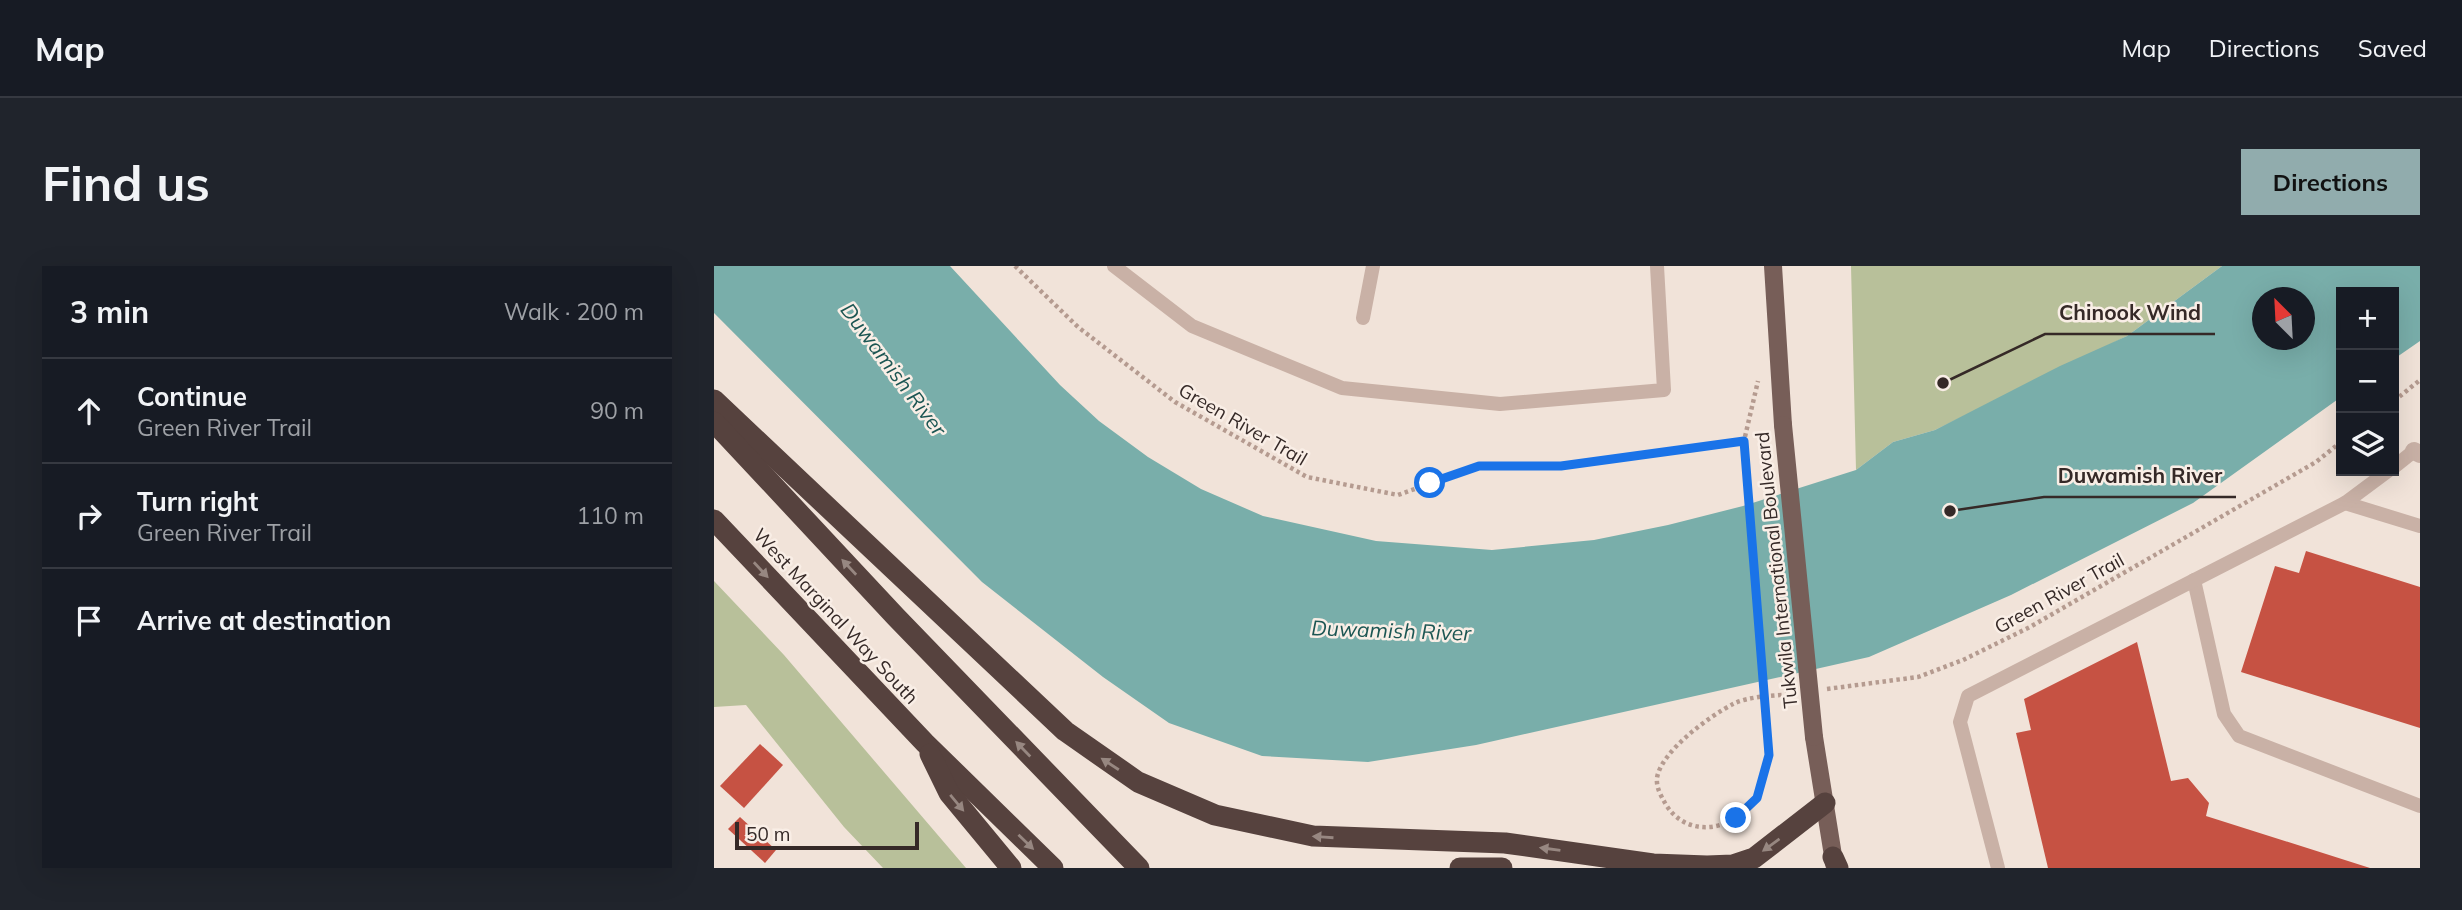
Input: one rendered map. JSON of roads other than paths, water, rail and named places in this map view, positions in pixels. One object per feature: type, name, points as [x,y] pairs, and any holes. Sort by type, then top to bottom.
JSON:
[{"type":"highway","points":[[714,400],[1065,731],[1138,782],[1214,815],[1313,836],[1506,843],[1653,864],[1707,866],[1733,865],[1754,858],[1825,803]]},
{"type":"highway","points":[[714,422],[896,617],[1139,868]]},
{"type":"highway","name":"West Marginal Way South","points":[[714,520],[925,743],[1053,868]]},
{"type":"highway","points":[[925,743],[948,793],[1011,868]]},
{"type":"highway","points":[[1461,868],[1502,868]]},
{"type":"main road","name":"Tukwila International Boulevard","points":[[1773,266],[1783,425],[1814,737],[1836,864]]},
{"type":"lane","points":[[1115,266],[1192,326],[1342,388],[1500,404],[1664,390],[1657,266]]},
{"type":"lane","points":[[1363,318],[1373,266]]},
{"type":"lane","points":[[2399,464],[2417,452]]},
{"type":"lane","points":[[1998,868],[1960,722],[1968,695],[2345,503],[2381,476]]},
{"type":"lane","points":[[2345,503],[2420,526]]},
{"type":"lane","points":[[2194,580],[2224,714],[2239,736],[2420,806]]},
{"type":"water","name":"Duwamish River","points":[[714,266],[950,266],[1060,385],[1099,421],[1148,457],[1201,489],[1263,516],[1376,541],[1492,550],[1594,540],[1668,525],[1743,506],[1856,470],[1893,442],[1935,430],[2060,366],[2127,336],[2222,266],[2420,266],[2420,341],[2399,356],[2399,287],[2336,287],[2336,401],[2193,503],[2011,595],[1869,657],[1476,745],[1368,762],[1262,756],[1169,723],[1103,677],[982,582],[714,313]]},
{"type":"place","name":"Chinook Wind","points":[[1943,383]]},
{"type":"place","name":"Duwamish River","points":[[1950,511]]}]
